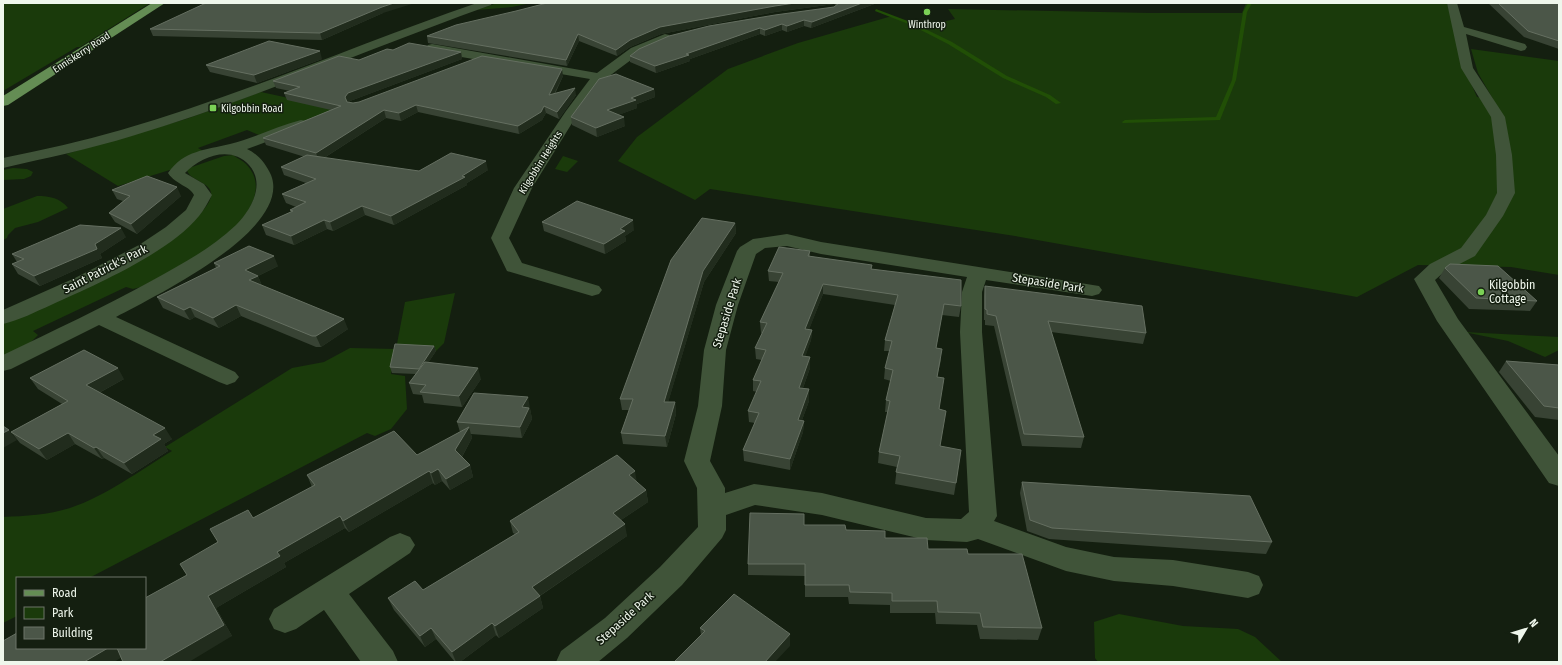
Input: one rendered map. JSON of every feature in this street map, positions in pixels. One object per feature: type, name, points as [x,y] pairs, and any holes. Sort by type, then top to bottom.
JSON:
[{"type":"main road","name":"Enniskerry Road","points":[[3,102],[133,18],[160,3]]},
{"type":"street","points":[[3,163],[81,145],[174,117],[264,86],[487,3]]},
{"type":"street","points":[[1452,3],[1467,68],[1498,117],[1504,155],[1506,193],[1494,216],[1468,252],[1436,268],[1424,279],[1448,321],[1559,476]]},
{"type":"street","points":[[1459,29],[1476,32],[1521,47]]},
{"type":"street","name":"Kilgobbin Heights","points":[[592,290],[514,267],[500,238],[523,188],[570,114],[599,77],[635,51],[665,38],[680,35]]},
{"type":"street","points":[[385,40],[407,44]]},
{"type":"street","points":[[422,46],[599,77]]},
{"type":"street","points":[[460,66],[482,57]]},
{"type":"street","points":[[231,149],[317,118]]},
{"type":"street","points":[[3,364],[158,286],[212,254],[242,228],[252,218],[263,197],[265,188],[264,176],[259,168],[246,155],[231,149]]},
{"type":"street","name":"Saint Patrick's Park","points":[[3,318],[122,264],[167,236],[197,209],[203,196],[199,188],[179,177],[176,172],[189,162],[212,152],[231,149]]},
{"type":"street","name":"Stepaside Park","points":[[573,662],[616,628],[671,576],[712,530],[710,509],[711,488],[697,461],[710,406],[715,350],[727,305],[747,251],[760,243],[787,240],[821,248],[1092,290]]},
{"type":"street","points":[[710,509],[754,494],[822,504],[926,529],[967,531],[983,516],[971,332],[972,292],[978,272]]},
{"type":"street","points":[[99,317],[227,377]]},
{"type":"street","points":[[973,525],[1059,557],[1114,569],[1173,573],[1248,585]]},
{"type":"street","points":[[285,619],[400,545]]},
{"type":"street","points":[[328,591],[381,662]]},
{"type":"green space","points":[[3,3],[150,3],[80,47],[77,47],[3,91]]},
{"type":"green space","points":[[497,3],[531,3],[512,7],[477,10]]},
{"type":"green space","points":[[1246,3],[1447,3],[1466,72],[1477,97],[1493,99],[1478,73],[1471,49],[1559,61],[1559,275],[1511,267],[1418,265],[1357,297],[1015,236],[710,189],[695,200],[618,161],[637,137],[728,69],[798,43],[892,16],[920,27],[955,19],[948,9],[1150,13],[1242,13]]},
{"type":"green space","points":[[261,92],[344,110],[284,129],[259,135],[247,130],[198,148],[203,151],[173,169],[118,186],[66,154],[186,119]]},
{"type":"green space","points":[[233,155],[246,164],[254,177],[256,190],[252,204],[244,217],[221,240],[209,250],[191,261],[141,287],[133,289],[126,287],[33,331],[38,335],[29,344],[3,356],[3,323],[198,216],[207,205],[211,196],[210,190],[190,175],[187,170],[224,156]]},
{"type":"green space","points":[[563,156],[578,161],[567,172],[555,169]]},
{"type":"green space","points":[[13,168],[27,169],[33,172],[31,176],[24,179],[3,180],[3,170]]},
{"type":"green space","points":[[37,196],[54,198],[62,202],[68,208],[38,222],[15,228],[7,238],[3,240],[3,209]]},
{"type":"green space","points":[[455,293],[444,343],[436,351],[396,349],[405,302]]},
{"type":"green space","points":[[1464,332],[1559,337],[1559,350],[1545,357],[1508,341]]},
{"type":"green space","points":[[350,348],[396,349],[391,374],[405,376],[407,409],[391,429],[375,436],[367,433],[91,577],[16,577],[16,616],[3,623],[3,517],[45,514],[70,508],[96,497],[172,451],[165,447],[292,368],[324,362]]},
{"type":"green space","points":[[1119,614],[1183,626],[1238,629],[1255,637],[1282,662],[1098,662],[1095,658],[1094,622]]},
{"type":"building","points":[[206,3],[394,3],[320,33],[150,29]]},
{"type":"building","points":[[547,3],[795,3],[660,27],[630,40],[616,50],[578,34],[566,60],[427,36],[456,25]]},
{"type":"building","points":[[839,3],[862,3],[812,22],[804,20],[787,26],[782,24],[765,30],[760,28],[686,54],[689,55],[655,66],[630,56],[639,49],[669,36],[709,26],[834,7]]},
{"type":"building","points":[[1498,3],[1559,3],[1559,41],[1528,31]]},
{"type":"building","points":[[269,41],[320,51],[254,75],[206,65]]},
{"type":"building","points":[[409,43],[461,52],[348,93],[345,97],[347,102],[359,102],[482,56],[562,69],[549,95],[575,88],[557,112],[544,106],[541,112],[518,126],[416,105],[399,113],[384,110],[316,153],[263,138],[341,106],[284,93],[300,87],[273,81],[339,56],[359,60],[387,49],[393,50]]},
{"type":"building","points":[[616,74],[654,89],[631,98],[636,100],[607,110],[624,117],[596,128],[571,117],[599,79]]},
{"type":"building","points":[[451,153],[486,161],[462,176],[465,177],[391,216],[362,206],[330,222],[324,220],[291,236],[262,225],[293,211],[290,210],[306,202],[282,194],[316,179],[281,167],[307,155],[419,171]]},
{"type":"building","points":[[147,176],[177,187],[131,224],[109,213],[130,196],[112,190]]},
{"type":"building","points":[[577,201],[633,220],[620,229],[625,231],[604,244],[542,222]]},
{"type":"building","points":[[702,218],[735,223],[703,271],[664,402],[675,402],[665,436],[621,433],[633,399],[620,399],[671,260]]},
{"type":"building","points":[[80,225],[121,228],[95,244],[97,249],[34,276],[12,264],[24,259],[12,254]]},
{"type":"building","points":[[249,246],[274,256],[245,270],[258,276],[249,280],[344,319],[316,336],[312,336],[236,305],[213,318],[190,307],[184,310],[157,297],[220,266],[214,263]]},
{"type":"building","points":[[779,247],[810,251],[808,256],[872,265],[871,269],[961,280],[961,306],[944,304],[936,348],[942,349],[937,377],[944,378],[939,409],[946,411],[940,446],[961,450],[956,483],[896,472],[900,456],[879,452],[890,401],[886,400],[893,370],[885,368],[892,341],[885,340],[898,295],[823,284],[805,329],[812,330],[802,356],[810,357],[799,388],[809,389],[798,420],[804,421],[790,459],[743,450],[759,413],[748,411],[761,381],[753,380],[766,350],[755,348],[767,323],[760,322],[783,273],[768,271]]},
{"type":"building","points":[[1450,264],[1498,266],[1537,301],[1476,298],[1445,268]]},
{"type":"building","points":[[985,286],[1142,306],[1146,333],[1048,321],[1084,437],[1024,434],[996,316],[987,314],[987,310],[985,309]]},
{"type":"building","points":[[395,344],[434,346],[419,369],[390,367]]},
{"type":"building","points":[[84,350],[118,368],[86,385],[165,428],[153,435],[161,439],[124,463],[68,433],[39,449],[11,432],[68,401],[30,378]]},
{"type":"building","points":[[1506,361],[1559,365],[1559,408],[1544,406]]},
{"type":"building","points":[[425,362],[478,368],[459,396],[420,392],[426,385],[409,383]]},
{"type":"building","points":[[474,393],[528,397],[522,407],[529,408],[520,427],[457,422]]},
{"type":"building","points":[[3,426],[9,430],[3,433]]},
{"type":"building","points":[[469,427],[455,450],[470,465],[446,479],[438,469],[431,473],[429,471],[343,521],[340,516],[277,552],[280,556],[208,596],[224,625],[160,662],[123,662],[117,649],[146,649],[146,597],[187,575],[180,564],[218,542],[210,529],[248,510],[253,518],[315,485],[307,475],[394,431],[417,455]]},
{"type":"building","points":[[617,455],[635,471],[629,475],[646,490],[613,513],[625,524],[532,587],[540,596],[495,626],[492,623],[452,652],[431,628],[420,636],[388,598],[415,581],[423,590],[519,532],[510,521]]},
{"type":"building","points":[[1022,482],[1250,496],[1272,542],[1052,528],[1030,520]]},
{"type":"building","points":[[750,513],[804,514],[804,525],[845,525],[846,530],[885,531],[885,538],[927,538],[928,549],[967,549],[968,554],[1022,554],[1042,628],[983,627],[980,613],[938,612],[937,601],[892,601],[892,593],[850,592],[849,585],[805,585],[805,564],[748,564]]},
{"type":"building","points":[[734,594],[790,634],[765,662],[674,662],[705,631],[700,628]]},
{"type":"building","points":[[16,634],[16,649],[106,649],[84,662],[3,662],[3,641]]},
{"type":"waterway","points":[[1125,122],[1218,119],[1234,80],[1245,12],[1250,3]]},
{"type":"waterway","points":[[876,10],[912,24],[950,43],[1005,77],[1048,96],[1058,103]]},
{"type":"place","name":"Winthrop","points":[[927,12]]},
{"type":"place","name":"Kilgobbin Road","points":[[213,108]]},
{"type":"place","name":"Kilgobbin Cottage","points":[[1481,292]]}]
